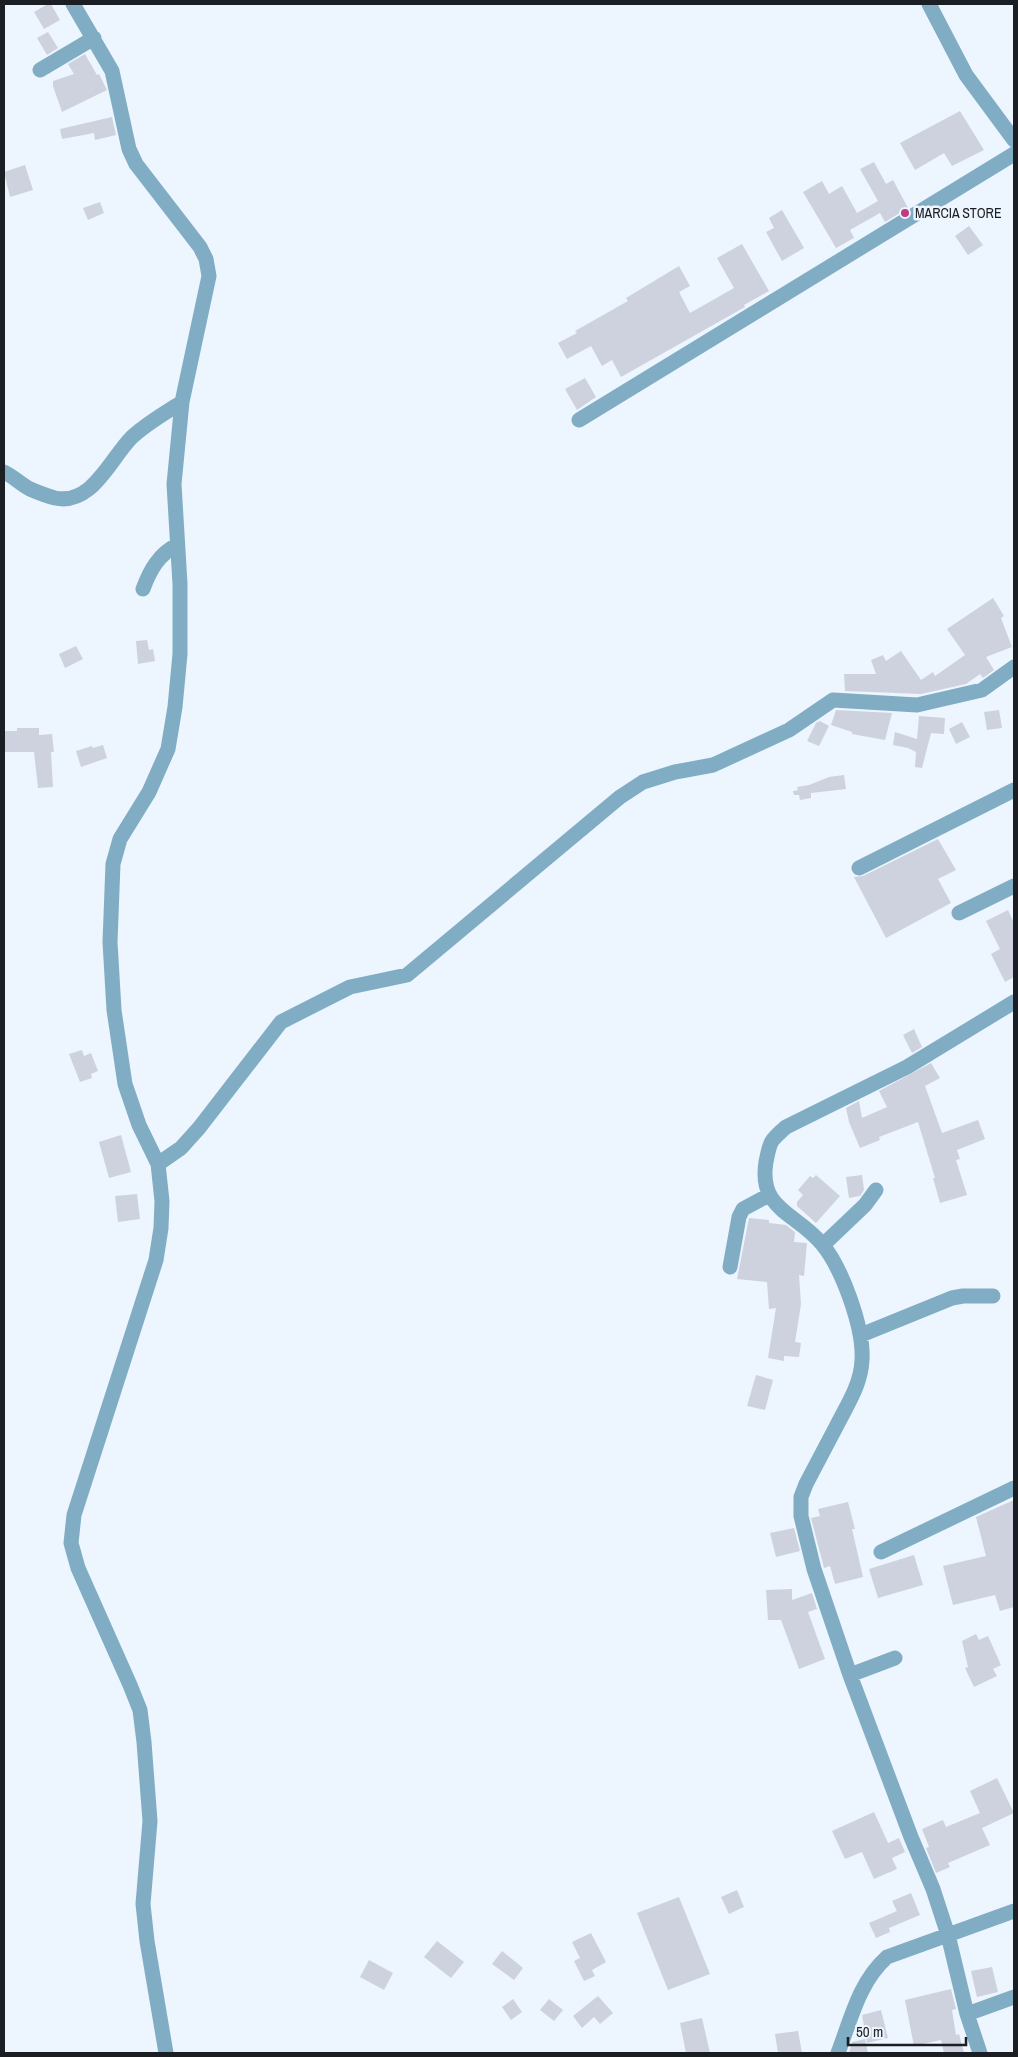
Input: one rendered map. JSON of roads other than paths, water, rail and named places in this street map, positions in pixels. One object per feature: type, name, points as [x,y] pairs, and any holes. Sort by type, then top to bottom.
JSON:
[{"type":"street","points":[[73,4],[112,70],[129,149],[136,164],[200,247],[206,260],[209,276],[182,402],[174,484],[178,545],[180,654],[175,707],[168,749],[149,792],[120,839],[113,864],[110,942],[114,1010],[125,1084],[139,1125],[158,1164],[162,1201],[161,1228],[156,1260],[74,1515],[71,1543],[78,1568],[140,1710],[150,1821],[143,1904],[146,1941],[166,2053]]},
{"type":"street","points":[[929,4],[966,75],[1014,140]]},
{"type":"street","points":[[40,70],[94,38]]},
{"type":"street","points":[[579,420],[1014,154]]},
{"type":"street","points":[[4,472],[29,488],[56,498],[70,499],[85,492],[94,484],[130,439],[145,426],[182,402]]},
{"type":"street","points":[[143,589],[148,576],[162,555],[178,545]]},
{"type":"street","points":[[158,1164],[181,1148],[199,1128],[281,1022],[350,987],[407,975],[620,797],[643,782],[675,772],[712,765],[789,730],[833,700],[917,705],[982,690],[1014,667]]},
{"type":"street","points":[[859,868],[1014,790]]},
{"type":"street","points":[[960,913],[1014,886]]},
{"type":"street","points":[[980,2053],[967,2014],[948,1934],[934,1889],[912,1837],[850,1674],[814,1570],[801,1516],[801,1498],[806,1484],[858,1385],[862,1361],[861,1335],[840,1273],[823,1245],[772,1200],[766,1189],[765,1171],[770,1141],[786,1128],[907,1067],[1014,1002]]},
{"type":"street","points":[[823,1245],[865,1205],[876,1190]]},
{"type":"street","points":[[730,1267],[739,1217],[743,1209],[770,1196]]},
{"type":"street","points":[[861,1335],[952,1298],[993,1296]]},
{"type":"street","points":[[881,1552],[1014,1488]]},
{"type":"street","points":[[850,1674],[895,1658]]},
{"type":"street","points":[[838,2053],[862,1988],[875,1968],[887,1957],[1014,1911]]},
{"type":"street","points":[[967,2014],[1014,1997]]},
{"type":"place","name":"MARCIA STORE","points":[[905,213]]}]
